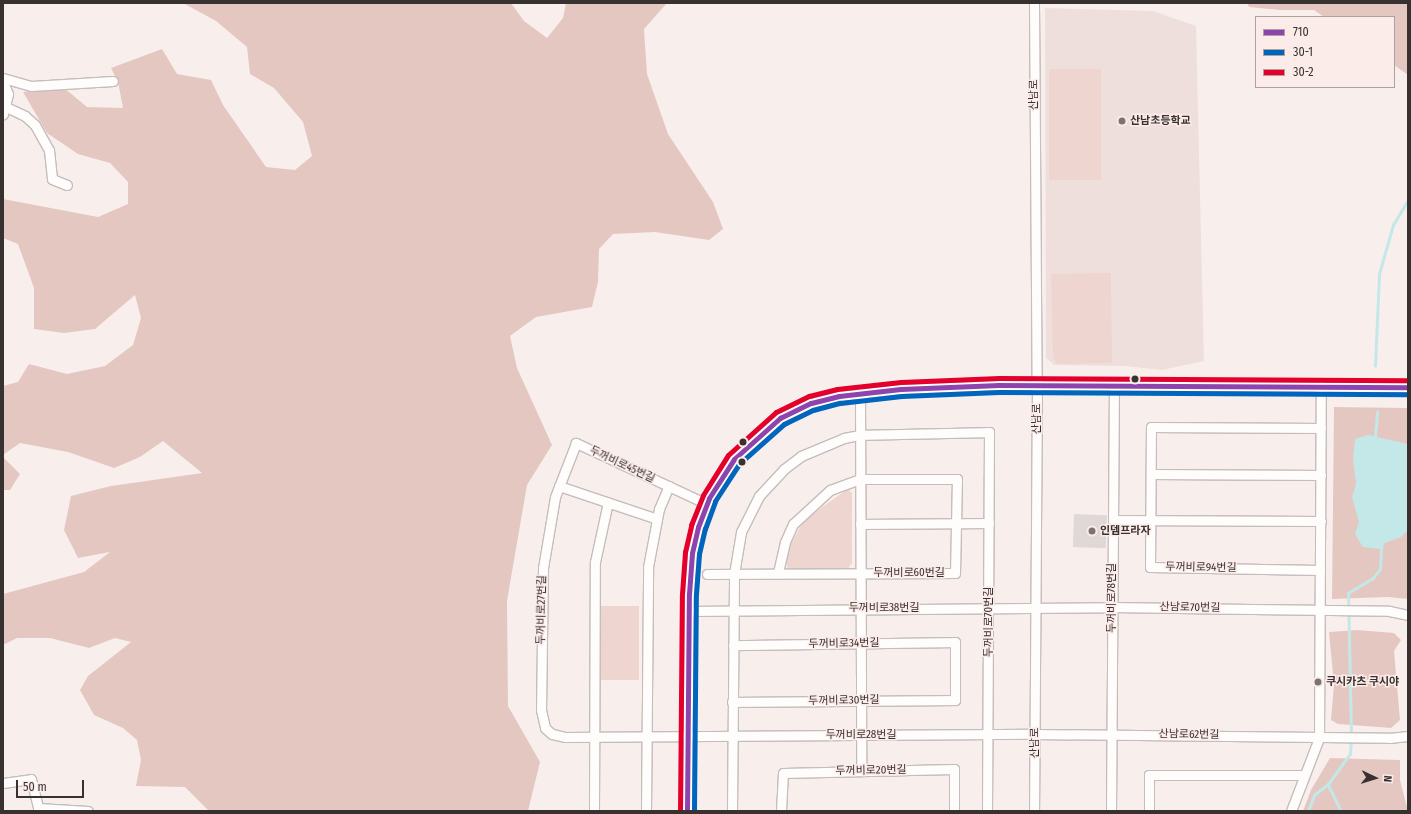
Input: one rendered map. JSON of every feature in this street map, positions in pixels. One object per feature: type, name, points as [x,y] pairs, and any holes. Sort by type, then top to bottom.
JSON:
[{"type":"street","name":"산남로","points":[[1034,3],[1037,386],[1034,811]]},
{"type":"street","points":[[3,78],[31,86],[113,81]]},
{"type":"street","points":[[3,82],[8,94],[4,110],[25,116],[35,124],[49,150],[52,179],[68,185]]},
{"type":"street","points":[[687,811],[689,611],[692,553],[707,504],[734,459],[780,418],[810,403],[860,393],[1037,386],[1408,387]]},
{"type":"street","name":"두꺼비로78번길","points":[[1110,811],[1114,386]]},
{"type":"street","points":[[1291,811],[1302,775],[1320,738],[1321,386]]},
{"type":"street","name":"두꺼비로60번길","points":[[860,393],[861,771]]},
{"type":"street","name":"두꺼비로94번길","points":[[1320,570],[1150,567],[1150,520],[1151,427],[1321,428]]},
{"type":"street","name":"두꺼비로70번길","points":[[860,435],[989,432],[987,811]]},
{"type":"street","points":[[732,811],[734,574],[737,550],[748,516],[770,482],[801,456],[819,447],[860,435]]},
{"type":"street","name":"두꺼비로45번길","points":[[576,443],[707,504]]},
{"type":"street","name":"두꺼비로27번길","points":[[576,443],[559,486],[543,568],[542,720],[552,734],[595,737],[688,736]]},
{"type":"street","points":[[1151,474],[1321,475]]},
{"type":"street","name":"두꺼비로60번길","points":[[707,574],[955,573],[957,479],[860,480],[830,490],[802,512],[785,542],[778,573]]},
{"type":"street","points":[[559,486],[657,519]]},
{"type":"street","name":"두꺼비로45번길","points":[[647,736],[648,567],[657,519],[668,486]]},
{"type":"street","points":[[594,811],[595,562],[608,502]]},
{"type":"street","points":[[1113,520],[1321,522]]},
{"type":"street","points":[[860,524],[989,523]]},
{"type":"street","name":"두꺼비로38번길","points":[[689,611],[1036,607]]},
{"type":"street","name":"산남로70번길","points":[[1036,607],[1344,610],[1389,611],[1408,615]]},
{"type":"street","name":"두꺼비로34번길","points":[[733,645],[955,642],[955,700]]},
{"type":"street","name":"두꺼비로30번길","points":[[732,702],[955,700]]},
{"type":"street","name":"두꺼비로28번길","points":[[688,736],[1035,734]]},
{"type":"street","name":"산남로62번길","points":[[1035,734],[1320,738],[1389,738],[1408,736]]},
{"type":"street","points":[[646,811],[647,736]]},
{"type":"street","name":"두꺼비로20번길","points":[[781,811],[784,773],[954,769],[954,811]]},
{"type":"street","points":[[1149,811],[1149,775],[1302,775]]},
{"type":"street","points":[[3,783],[30,779],[38,808],[88,811]]},
{"type":"shaded area","points":[[183,3],[511,3],[524,21],[547,38],[563,18],[566,3],[667,3],[644,29],[647,74],[668,134],[713,202],[723,229],[709,240],[655,232],[613,234],[599,249],[598,282],[592,307],[536,317],[510,336],[517,368],[552,445],[527,485],[507,601],[508,706],[540,762],[528,811],[209,811],[185,787],[136,786],[141,760],[137,740],[123,728],[94,715],[80,690],[88,676],[131,642],[115,638],[89,648],[50,638],[17,638],[3,645],[3,594],[84,572],[110,552],[78,558],[64,530],[71,496],[111,486],[202,473],[163,441],[140,457],[114,468],[68,452],[20,443],[3,455],[3,386],[18,382],[29,364],[67,374],[105,366],[133,345],[141,318],[135,295],[95,329],[64,333],[34,329],[34,288],[18,244],[3,238],[3,199],[98,217],[128,204],[128,182],[110,163],[78,154],[47,133],[23,92],[63,87],[87,107],[123,108],[118,82],[111,68],[162,49],[177,74],[211,80],[223,105],[266,167],[295,170],[312,156],[303,122],[274,88],[250,74],[247,47],[216,21]]},
{"type":"shaded area","points":[[1247,3],[1408,3],[1408,75],[1395,66],[1395,16],[1323,16],[1314,10],[1280,10],[1249,7]]},
{"type":"shaded area","points":[[1045,8],[1153,11],[1196,26],[1204,361],[1162,370],[1124,366],[1054,365],[1046,358]]},
{"type":"shaded area","points":[[1049,69],[1101,69],[1101,180],[1049,180]]},
{"type":"shaded area","points":[[1111,273],[1112,363],[1057,364],[1053,357],[1051,274]]},
{"type":"shaded area","points":[[1334,407],[1408,408],[1408,599],[1388,597],[1332,599]]},
{"type":"shaded area","points":[[3,457],[20,474],[10,490],[3,490]]},
{"type":"shaded area","points":[[848,489],[852,493],[852,563],[847,570],[788,569],[784,557],[804,520]]},
{"type":"shaded area","points":[[599,606],[639,606],[639,680],[599,680]]},
{"type":"shaded area","points":[[1357,630],[1394,633],[1401,640],[1394,651],[1400,720],[1391,728],[1338,724],[1331,720],[1334,684],[1329,632]]},
{"type":"shaded area","points":[[1330,758],[1400,760],[1400,780],[1408,811],[1303,811],[1311,790]]},
{"type":"water","points":[[1368,435],[1408,444],[1408,530],[1401,537],[1385,543],[1381,549],[1363,547],[1355,534],[1359,522],[1352,497],[1356,484],[1353,458],[1355,439]]},
{"type":"building","name":"인뎀프라자","points":[[1074,514],[1107,515],[1106,548],[1073,547]]},
{"type":"waterway","points":[[1375,366],[1379,274],[1393,225],[1408,200]]},
{"type":"waterway","points":[[1375,437],[1377,412]]},
{"type":"waterway","points":[[1351,735],[1348,593],[1373,578],[1380,569],[1381,547]]},
{"type":"waterway","points":[[1308,811],[1314,795],[1328,784],[1350,754],[1351,740]]},
{"type":"waterway","points":[[1328,784],[1341,811]]},
{"type":"transit line","name":"30-2","points":[[680,811],[682,594],[685,552],[691,525],[703,495],[728,455],[776,412],[809,396],[837,389],[901,382],[999,378],[1408,380]]},
{"type":"transit line","name":"710","points":[[687,811],[689,594],[692,553],[698,527],[709,498],[734,459],[780,418],[811,403],[839,396],[901,389],[999,385],[1408,387]]},
{"type":"transit line","name":"30-1","points":[[694,811],[696,594],[699,554],[705,529],[715,501],[739,464],[784,424],[813,410],[840,403],[902,396],[999,392],[1408,394]]},
{"type":"place","name":"산남초등학교","points":[[1122,121]]},
{"type":"place","name":"인뎀프라자","points":[[1092,531]]},
{"type":"place","name":"쿠시카츠 쿠시야","points":[[1318,682]]}]
